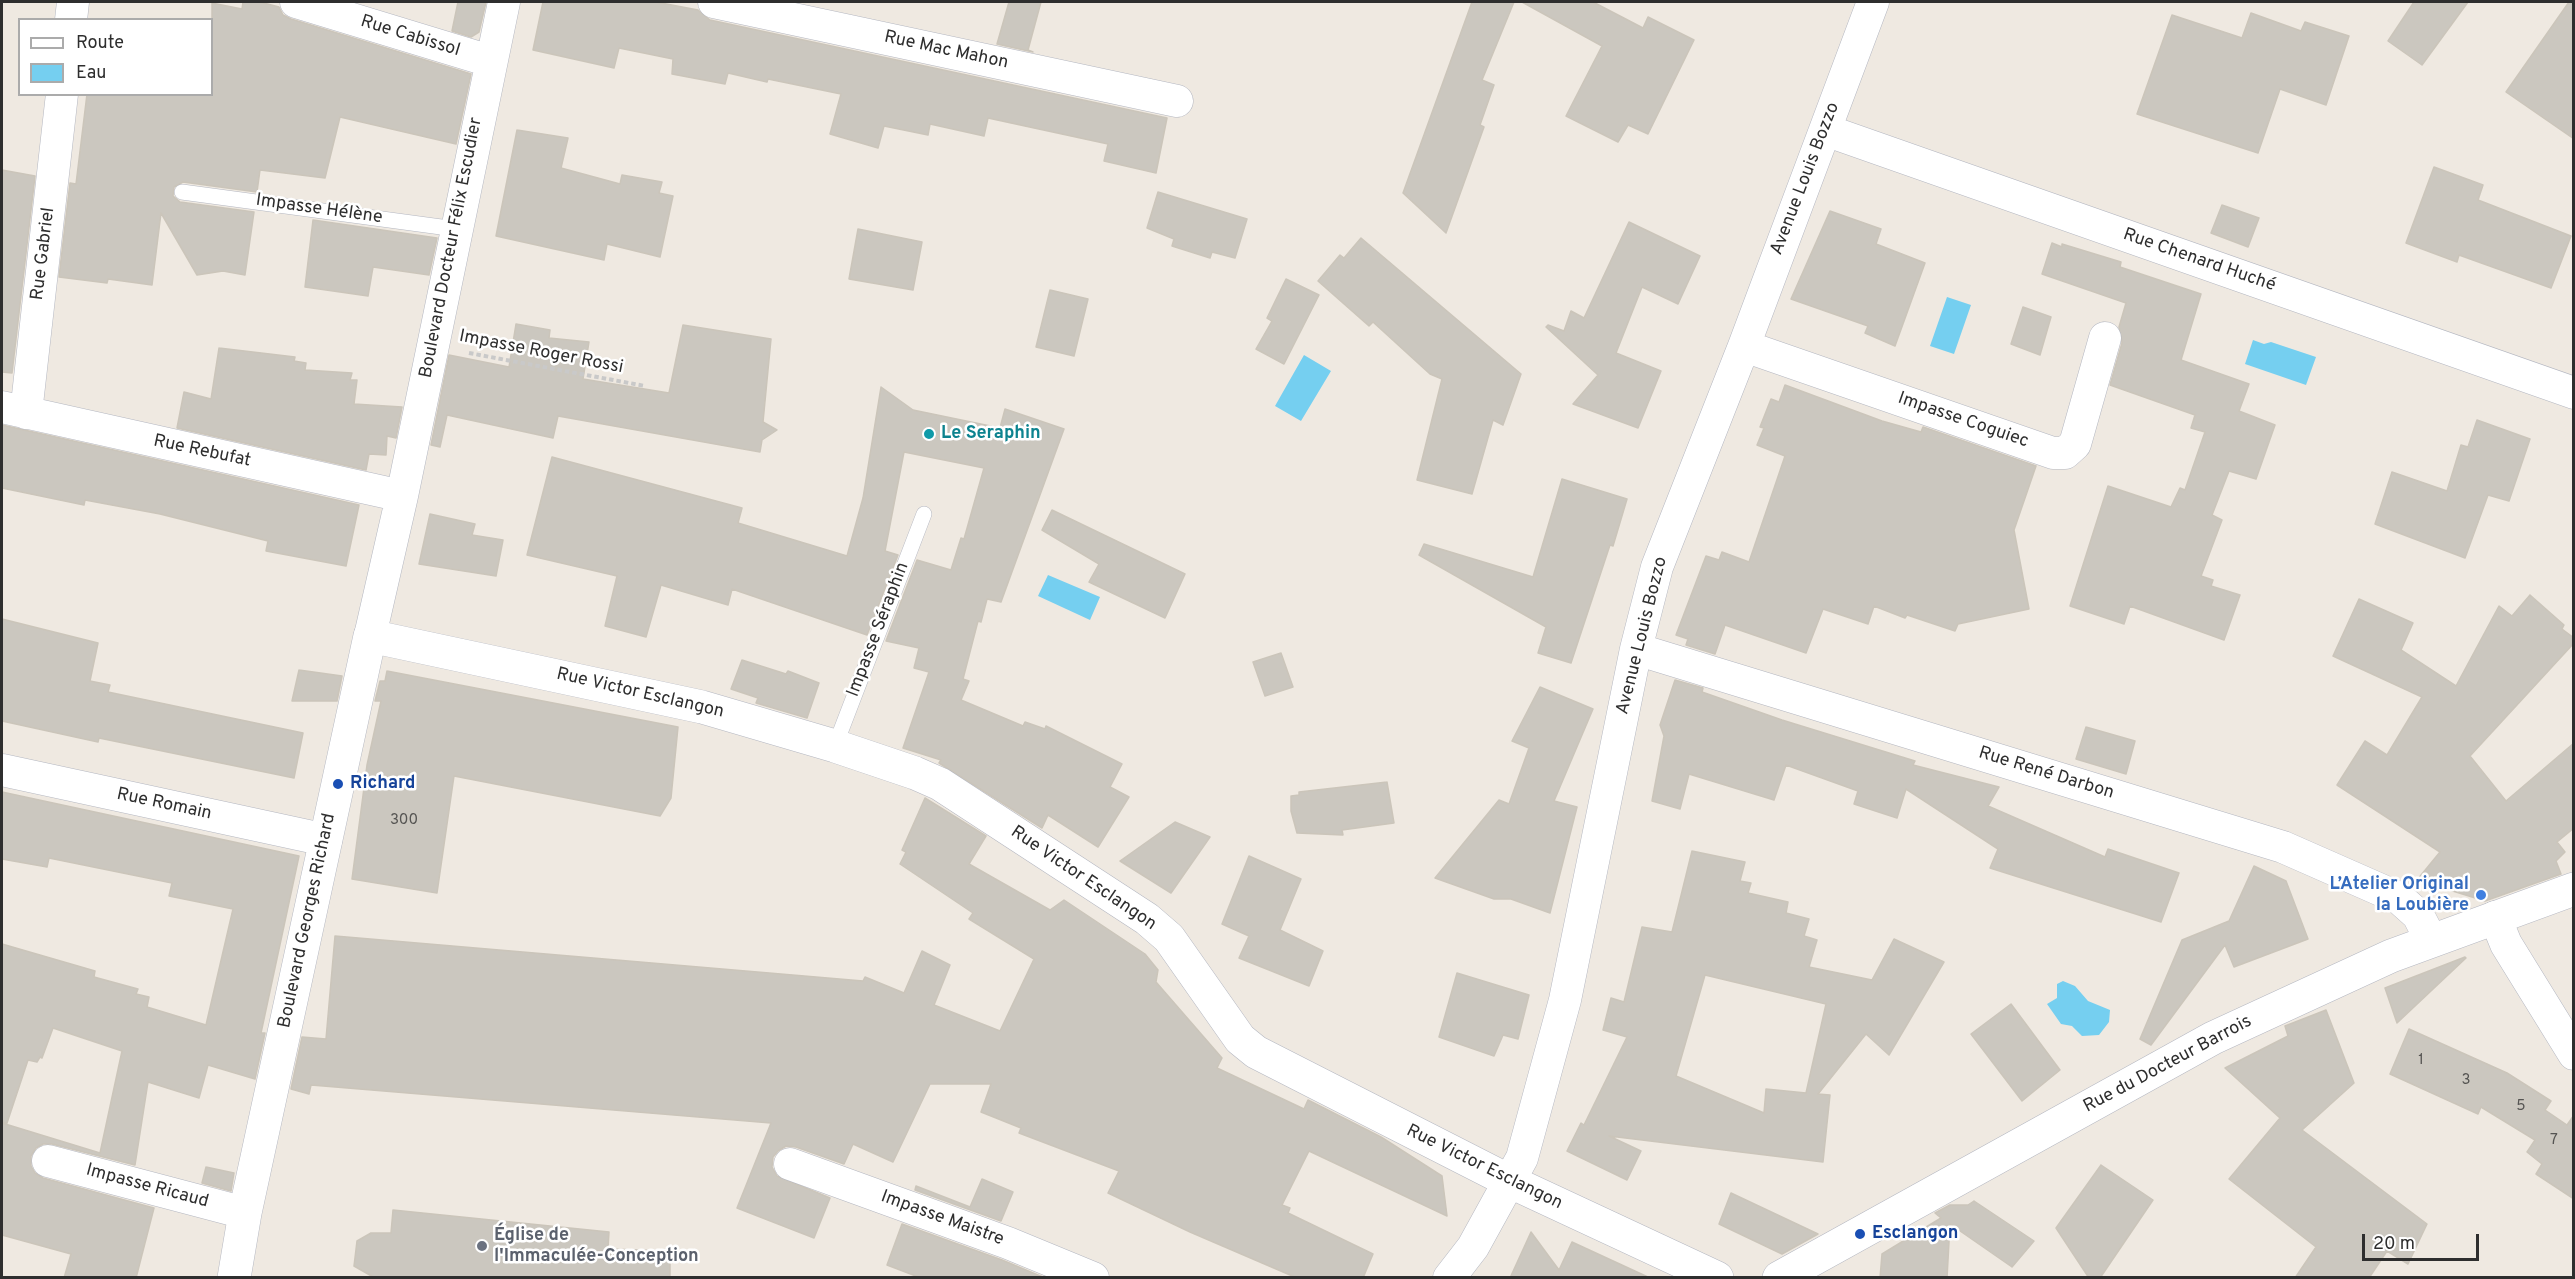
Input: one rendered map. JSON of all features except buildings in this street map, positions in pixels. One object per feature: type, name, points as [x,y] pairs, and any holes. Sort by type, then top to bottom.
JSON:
[{"type":"main road","name":"Rue Victor Esclangon","points":[[370,636],[702,707],[835,746],[915,773],[940,784],[1147,919],[1169,938],[1240,1039],[1256,1052],[1509,1181],[1717,1278]]},
{"type":"main road","name":"Boulevard Georges Richard","points":[[234,1278],[245,1213],[370,636]]},
{"type":"main road","name":"Rue du Docteur Barrois","points":[[1779,1278],[2213,1038],[2431,940],[2574,889]]},
{"type":"street","points":[[71,18],[73,2]]},
{"type":"street","name":"Rue Cabissol","points":[[296,2],[490,62]]},
{"type":"street","name":"Boulevard Docteur Félix Escudier","points":[[402,496],[504,2]]},
{"type":"street","name":"Rue Mac Mahon","points":[[714,2],[1177,101]]},
{"type":"street","name":"Avenue Louis Bozzo","points":[[1449,1278],[1473,1247],[1522,1158],[1564,999],[1636,650],[1657,567],[1744,346],[1873,2]]},
{"type":"street","name":"Rue Gabriel","points":[[14,410],[62,96]]},
{"type":"street","name":"Rue Chenard Huché","points":[[1825,130],[2574,393]]},
{"type":"street","name":"Impasse Coguiec","points":[[1744,346],[2053,453],[2065,453],[2075,444],[2106,338]]},
{"type":"street","name":"Rue Rebufat","points":[[14,410],[402,496]]},
{"type":"street","name":"Boulevard Georges Richard","points":[[370,636],[402,496]]},
{"type":"street","name":"Rue René Darbon","points":[[1636,650],[2283,847],[2399,898],[2418,915],[2431,940]]},
{"type":"street","name":"Rue Romain","points":[[2,770],[326,840]]},
{"type":"street","points":[[2495,917],[2506,944],[2574,1054]]},
{"type":"street","name":"Impasse Ricaud","points":[[48,1161],[245,1213]]},
{"type":"street","name":"Impasse Maistre","points":[[790,1164],[1008,1243],[1093,1278]]},
{"type":"lane","name":"Impasse Hélène","points":[[182,192],[456,229]]},
{"type":"lane","name":"Impasse Séraphin","points":[[835,746],[924,514]]},
{"type":"path","name":"Impasse Roger Rossi","points":[[433,346],[645,386]]},
{"type":"water","points":[[1947,297],[1971,305],[1954,354],[1930,346]]},
{"type":"water","points":[[2253,340],[2264,344],[2271,342],[2316,357],[2306,385],[2245,364]]},
{"type":"water","points":[[1304,355],[1331,371],[1301,421],[1275,406]]},
{"type":"water","points":[[1048,575],[1100,597],[1090,620],[1038,596]]},
{"type":"water","points":[[2063,981],[2075,986],[2088,1001],[2110,1010],[2109,1022],[2099,1035],[2082,1036],[2072,1026],[2061,1024],[2047,1004],[2057,998],[2057,984]]},
{"type":"place","name":"Le Seraphin","points":[[929,434]]},
{"type":"place","name":"Richard","points":[[338,784]]},
{"type":"place","name":"L’Atelier Original la Loubière","points":[[2481,895]]},
{"type":"place","name":"Esclangon","points":[[1860,1234]]},
{"type":"place","name":"Église de l'Immaculée-Conception","points":[[482,1246]]}]
